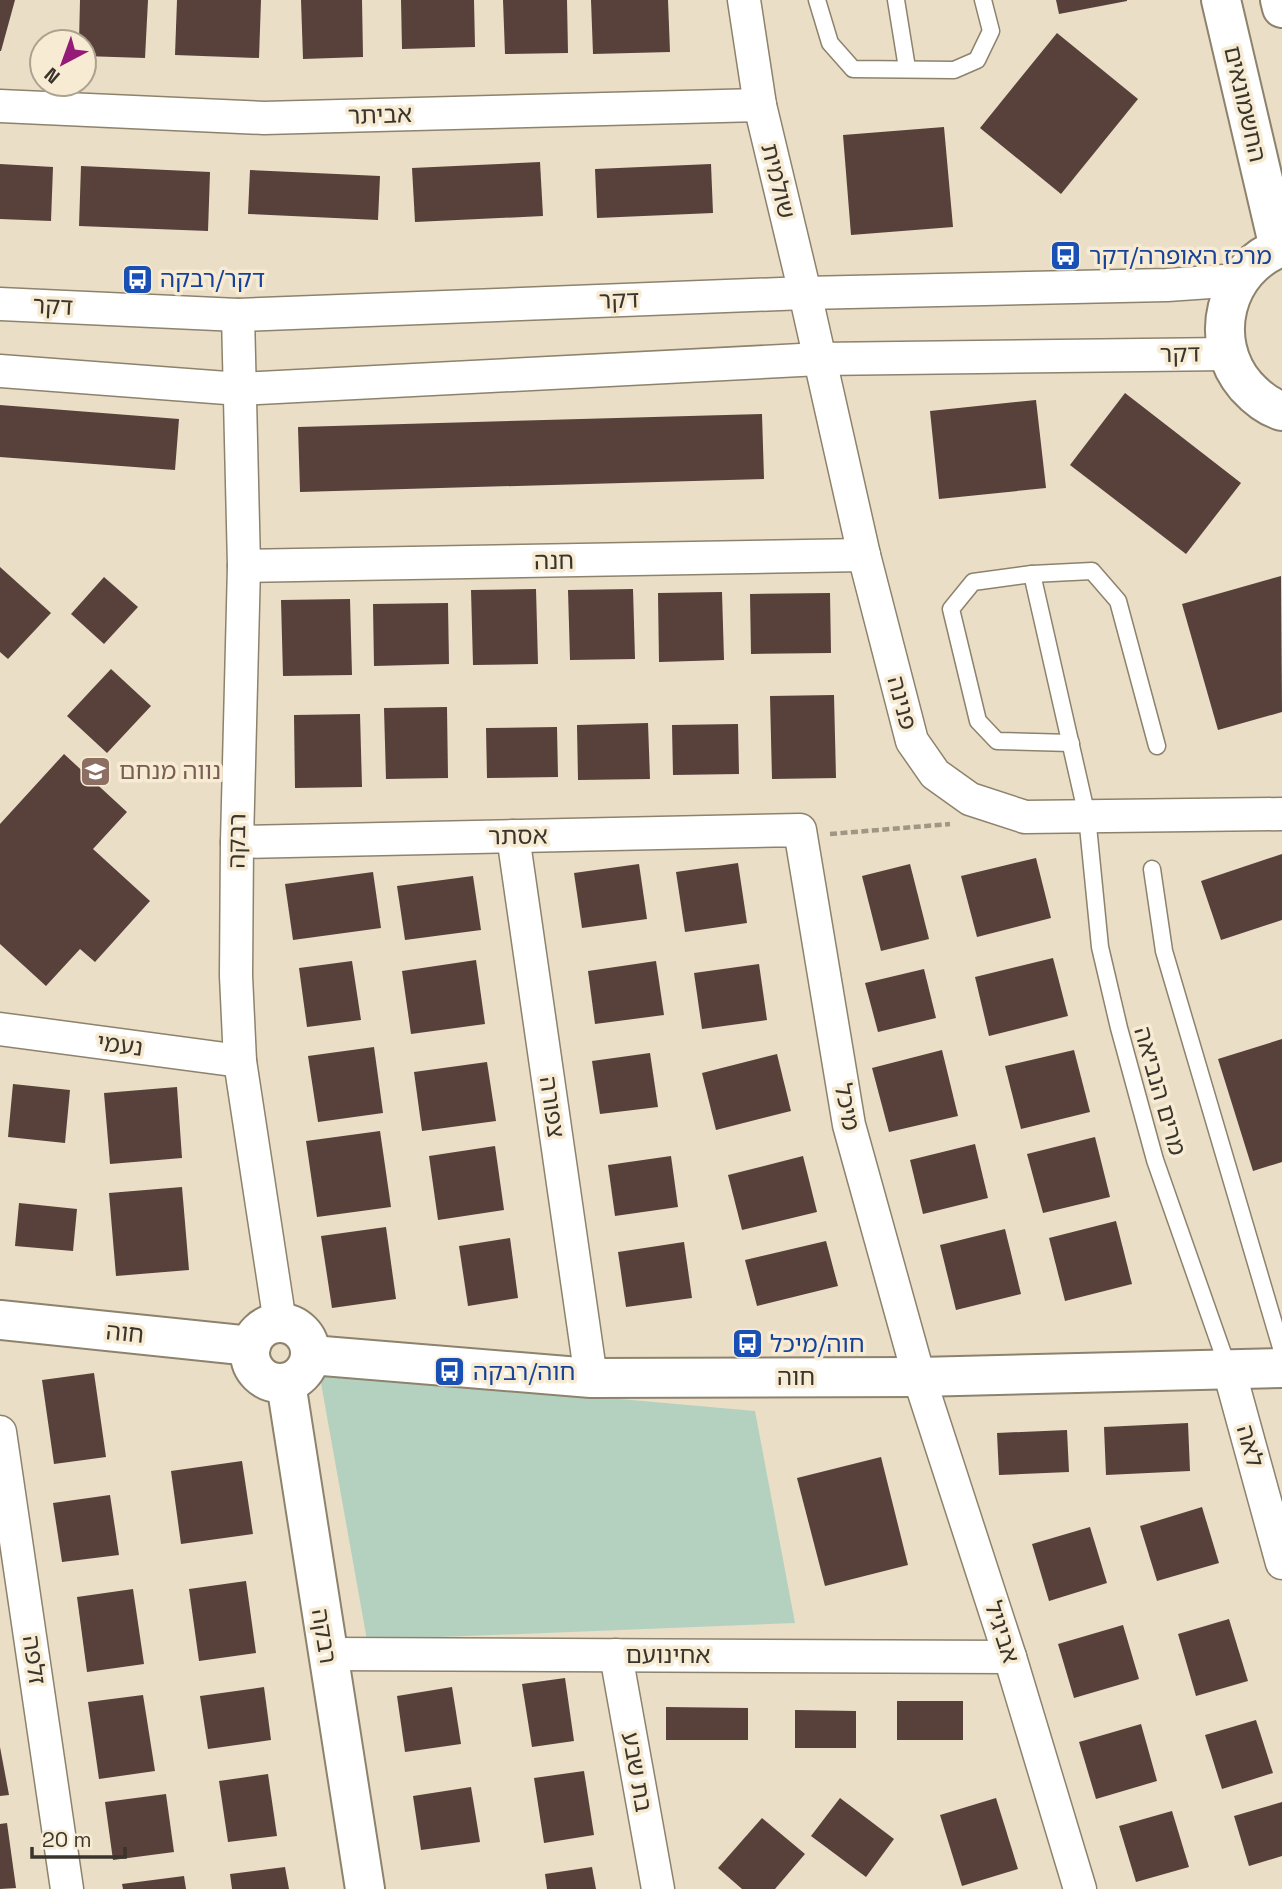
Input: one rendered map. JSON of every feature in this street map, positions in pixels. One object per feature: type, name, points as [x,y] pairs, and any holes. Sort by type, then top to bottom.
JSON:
[{"type":"street","name":"שולמית","points":[[744,0],[760,105],[820,359]]},
{"type":"street","name":"החשמונאים","points":[[1222,0],[1280,248]]},
{"type":"street","points":[[1280,0],[1282,8]]},
{"type":"street","name":"אביתר","points":[[0,106],[264,118],[760,105]]},
{"type":"street","points":[[1280,248],[1250,267],[1239,281],[1228,303],[1224,328],[1227,354],[1238,376],[1254,396],[1282,411]]},
{"type":"street","name":"דקר","points":[[0,304],[238,315],[805,293],[1239,281]]},
{"type":"street","name":"רבקה","points":[[238,315],[244,566],[236,976],[240,1061],[280,1323]]},
{"type":"street","name":"דקר","points":[[0,370],[240,389],[820,359],[1227,354]]},
{"type":"street","name":"פנינה","points":[[820,359],[864,555],[912,741],[936,774],[970,799],[1025,817],[1282,814]]},
{"type":"street","name":"חנה","points":[[244,566],[864,555]]},
{"type":"street","name":"אסתר","points":[[237,842],[800,834]]},
{"type":"street","name":"מיכל","points":[[800,834],[849,1125],[919,1377]]},
{"type":"street","name":"צפורה","points":[[513,836],[591,1378]]},
{"type":"street","name":"נעמי","points":[[0,1029],[240,1061]]},
{"type":"street","name":"חוה","points":[[0,1321],[251,1346]]},
{"type":"street","points":[[280,1323],[296,1327],[310,1347],[298,1369],[274,1383],[263,1378],[254,1369],[250,1358],[251,1346],[253,1338],[264,1327],[280,1323]]},
{"type":"street","name":"חוה","points":[[298,1369],[591,1378],[919,1377],[1282,1368]]},
{"type":"street","name":"רבקה","points":[[298,1369],[327,1654],[365,1889]]},
{"type":"street","name":"לאה","points":[[1228,1370],[1280,1549]]},
{"type":"street","name":"אביגיל","points":[[919,1377],[1010,1657],[1080,1889]]},
{"type":"street","name":"זלפה","points":[[0,1432],[13,1601],[67,1889]]},
{"type":"street","name":"אחינועם","points":[[327,1654],[1010,1657]]},
{"type":"street","name":"בת שבע","points":[[615,1655],[658,1889]]},
{"type":"lane","points":[[817,0],[830,43],[853,69],[954,70],[977,60],[991,31],[983,0]]},
{"type":"lane","points":[[896,0],[907,68]]},
{"type":"lane","points":[[1071,743],[997,741],[978,721],[951,609],[973,582],[1032,574],[1092,571],[1118,601],[1157,746]]},
{"type":"lane","name":"מרים הנביאה","points":[[1032,574],[1087,816],[1100,947],[1119,1028],[1155,1160],[1228,1370]]},
{"type":"lane","points":[[1152,869],[1164,951],[1282,1351]]},
{"type":"path","points":[[800,834],[959,823]]},
{"type":"green space","points":[[319,1372],[755,1411],[795,1623],[367,1640]]},
{"type":"building","points":[[0,0],[15,0],[1,51],[0,51]]},
{"type":"building","points":[[80,0],[148,0],[145,58],[98,56],[98,28],[79,28]]},
{"type":"building","points":[[177,0],[261,0],[259,58],[175,55]]},
{"type":"building","points":[[301,0],[362,0],[363,57],[303,59]]},
{"type":"building","points":[[401,0],[474,0],[475,47],[402,49]]},
{"type":"building","points":[[503,0],[567,0],[568,53],[505,54]]},
{"type":"building","points":[[591,0],[668,0],[670,52],[593,54]]},
{"type":"building","points":[[1056,0],[1127,0],[1127,1],[1059,14]]},
{"type":"building","points":[[1057,33],[1138,99],[1061,194],[980,128]]},
{"type":"building","points":[[944,127],[953,227],[851,235],[843,135]]},
{"type":"building","points":[[540,162],[543,216],[415,222],[412,168]]},
{"type":"building","points":[[0,164],[53,167],[51,221],[0,219]]},
{"type":"building","points":[[711,164],[713,213],[597,218],[595,169]]},
{"type":"building","points":[[81,166],[210,172],[208,231],[79,226]]},
{"type":"building","points":[[250,170],[380,176],[378,220],[248,214]]},
{"type":"building","points":[[1125,393],[1241,483],[1186,554],[1070,465]]},
{"type":"building","points":[[1036,400],[1046,488],[939,499],[930,411]]},
{"type":"building","points":[[0,405],[179,419],[175,470],[0,457]]},
{"type":"building","points":[[762,414],[764,479],[300,492],[298,427]]},
{"type":"building","points":[[0,567],[51,613],[8,659],[0,652]]},
{"type":"building","points":[[1281,576],[1282,712],[1218,730],[1182,604]]},
{"type":"building","points":[[104,577],[138,607],[104,644],[71,614]]},
{"type":"building","points":[[536,589],[538,664],[473,665],[471,590]]},
{"type":"building","points":[[633,589],[635,659],[570,660],[568,590]]},
{"type":"building","points":[[722,592],[724,660],[659,662],[658,593]]},
{"type":"building","points":[[830,593],[831,653],[751,654],[750,594]]},
{"type":"building","points":[[350,599],[352,675],[283,676],[281,600]]},
{"type":"building","points":[[448,603],[449,664],[374,666],[373,604]]},
{"type":"building","points":[[111,669],[151,706],[107,753],[67,716]]},
{"type":"building","points":[[834,695],[836,778],[772,779],[770,696]]},
{"type":"building","points":[[447,707],[448,778],[386,779],[384,708]]},
{"type":"building","points":[[360,714],[362,787],[295,788],[294,715]]},
{"type":"building","points":[[648,723],[650,779],[578,780],[577,725]]},
{"type":"building","points":[[738,724],[739,774],[673,775],[672,725]]},
{"type":"building","points":[[557,727],[558,777],[487,778],[486,728]]},
{"type":"building","points":[[64,754],[127,812],[93,849],[150,901],[95,962],[80,949],[46,986],[0,944],[0,824]]},
{"type":"building","points":[[1282,854],[1282,920],[1221,940],[1201,881]]},
{"type":"building","points":[[1036,858],[1051,918],[977,937],[961,876]]},
{"type":"building","points":[[738,863],[747,923],[685,932],[676,872]]},
{"type":"building","points":[[639,864],[647,919],[582,928],[574,873]]},
{"type":"building","points":[[910,864],[929,939],[881,951],[862,876]]},
{"type":"building","points":[[373,872],[381,928],[293,940],[285,884]]},
{"type":"building","points":[[473,876],[481,930],[405,940],[397,886]]},
{"type":"building","points":[[1053,958],[1068,1016],[989,1036],[975,977]]},
{"type":"building","points":[[476,960],[485,1024],[411,1034],[402,971]]},
{"type":"building","points":[[352,961],[361,1020],[307,1027],[299,968]]},
{"type":"building","points":[[656,961],[664,1015],[595,1024],[588,971]]},
{"type":"building","points":[[759,964],[767,1020],[702,1029],[694,973]]},
{"type":"building","points":[[924,969],[936,1018],[878,1032],[865,983]]},
{"type":"building","points":[[1282,1039],[1282,1162],[1253,1171],[1218,1059]]},
{"type":"building","points":[[374,1047],[383,1113],[318,1122],[308,1056]]},
{"type":"building","points":[[942,1050],[958,1116],[889,1132],[872,1068]]},
{"type":"building","points":[[1074,1050],[1090,1112],[1021,1129],[1005,1066]]},
{"type":"building","points":[[650,1053],[658,1107],[600,1114],[592,1061]]},
{"type":"building","points":[[777,1054],[791,1111],[716,1130],[702,1073]]},
{"type":"building","points":[[487,1062],[496,1121],[422,1131],[414,1072]]},
{"type":"building","points":[[13,1084],[70,1090],[65,1143],[8,1137]]},
{"type":"building","points":[[177,1087],[182,1158],[110,1164],[104,1093]]},
{"type":"building","points":[[380,1131],[391,1207],[317,1217],[306,1141]]},
{"type":"building","points":[[1095,1137],[1110,1197],[1043,1213],[1027,1154]]},
{"type":"building","points":[[975,1144],[988,1198],[923,1214],[910,1160]]},
{"type":"building","points":[[495,1146],[504,1210],[438,1220],[429,1156]]},
{"type":"building","points":[[671,1156],[678,1207],[615,1216],[608,1165]]},
{"type":"building","points":[[803,1156],[817,1212],[742,1230],[728,1175]]},
{"type":"building","points":[[182,1187],[189,1270],[116,1276],[109,1193]]},
{"type":"building","points":[[19,1203],[77,1209],[73,1251],[15,1246]]},
{"type":"building","points":[[1116,1221],[1132,1284],[1065,1301],[1049,1238]]},
{"type":"building","points":[[386,1227],[396,1299],[332,1308],[321,1236]]},
{"type":"building","points":[[1005,1229],[1021,1294],[956,1310],[940,1245]]},
{"type":"building","points":[[510,1238],[518,1298],[468,1306],[459,1246]]},
{"type":"building","points":[[826,1241],[838,1286],[757,1306],[745,1260]]},
{"type":"building","points":[[684,1242],[692,1298],[626,1307],[618,1252]]},
{"type":"building","points":[[94,1373],[106,1457],[54,1464],[42,1380]]},
{"type":"building","points":[[1188,1423],[1190,1471],[1106,1475],[1104,1427]]},
{"type":"building","points":[[1067,1430],[1069,1472],[999,1475],[997,1433]]},
{"type":"building","points":[[881,1457],[908,1565],[825,1586],[797,1478]]},
{"type":"building","points":[[242,1461],[253,1534],[181,1544],[171,1471]]},
{"type":"building","points":[[110,1495],[119,1555],[62,1562],[53,1503]]},
{"type":"building","points":[[1202,1507],[1219,1563],[1157,1581],[1140,1526]]},
{"type":"building","points":[[1090,1527],[1107,1583],[1049,1601],[1032,1544]]},
{"type":"building","points":[[246,1581],[256,1653],[199,1661],[189,1589]]},
{"type":"building","points":[[133,1589],[144,1664],[87,1672],[77,1597]]},
{"type":"building","points":[[1229,1619],[1248,1681],[1196,1696],[1178,1634]]},
{"type":"building","points":[[1123,1625],[1139,1679],[1074,1698],[1058,1644]]},
{"type":"building","points":[[565,1678],[574,1741],[532,1747],[522,1684]]},
{"type":"building","points":[[264,1687],[271,1740],[208,1749],[200,1696]]},
{"type":"building","points":[[452,1687],[461,1744],[405,1752],[397,1696]]},
{"type":"building","points":[[143,1695],[155,1771],[99,1779],[88,1702]]},
{"type":"building","points":[[897,1701],[963,1701],[963,1740],[897,1740]]},
{"type":"building","points":[[666,1707],[748,1708],[748,1740],[666,1740]]},
{"type":"building","points":[[795,1710],[856,1711],[856,1748],[795,1748]]},
{"type":"building","points":[[1256,1720],[1273,1773],[1222,1789],[1205,1735]]},
{"type":"building","points":[[1141,1724],[1157,1781],[1096,1799],[1079,1742]]},
{"type":"building","points":[[0,1747],[9,1795],[0,1796]]},
{"type":"building","points":[[584,1771],[594,1835],[544,1843],[534,1778]]},
{"type":"building","points":[[268,1774],[277,1836],[228,1842],[219,1781]]},
{"type":"building","points":[[471,1787],[480,1842],[421,1850],[413,1796]]},
{"type":"building","points":[[166,1794],[174,1852],[113,1860],[105,1802]]},
{"type":"building","points":[[840,1798],[894,1839],[866,1877],[811,1836]]},
{"type":"building","points":[[996,1798],[1018,1869],[962,1886],[940,1815]]},
{"type":"building","points":[[1282,1802],[1282,1856],[1249,1866],[1234,1816]]},
{"type":"building","points":[[1172,1811],[1189,1867],[1136,1882],[1119,1826]]},
{"type":"building","points":[[762,1818],[805,1854],[775,1889],[742,1889],[718,1868]]},
{"type":"building","points":[[7,1823],[16,1888],[0,1889],[0,1824]]},
{"type":"building","points":[[285,1867],[289,1889],[232,1889],[230,1874]]},
{"type":"building","points":[[592,1867],[596,1889],[547,1889],[545,1874]]},
{"type":"building","points":[[184,1876],[186,1889],[123,1889],[122,1884]]},
{"type":"place","name":"מרכז האופרה/דקר","points":[[1066,256]]},
{"type":"place","name":"דקר/רבקה","points":[[137,279]]},
{"type":"place","name":"נווה מנחם","points":[[96,771]]},
{"type":"place","name":"חוה/מיכל","points":[[747,1344]]},
{"type":"place","name":"חוה/רבקה","points":[[450,1372]]}]
